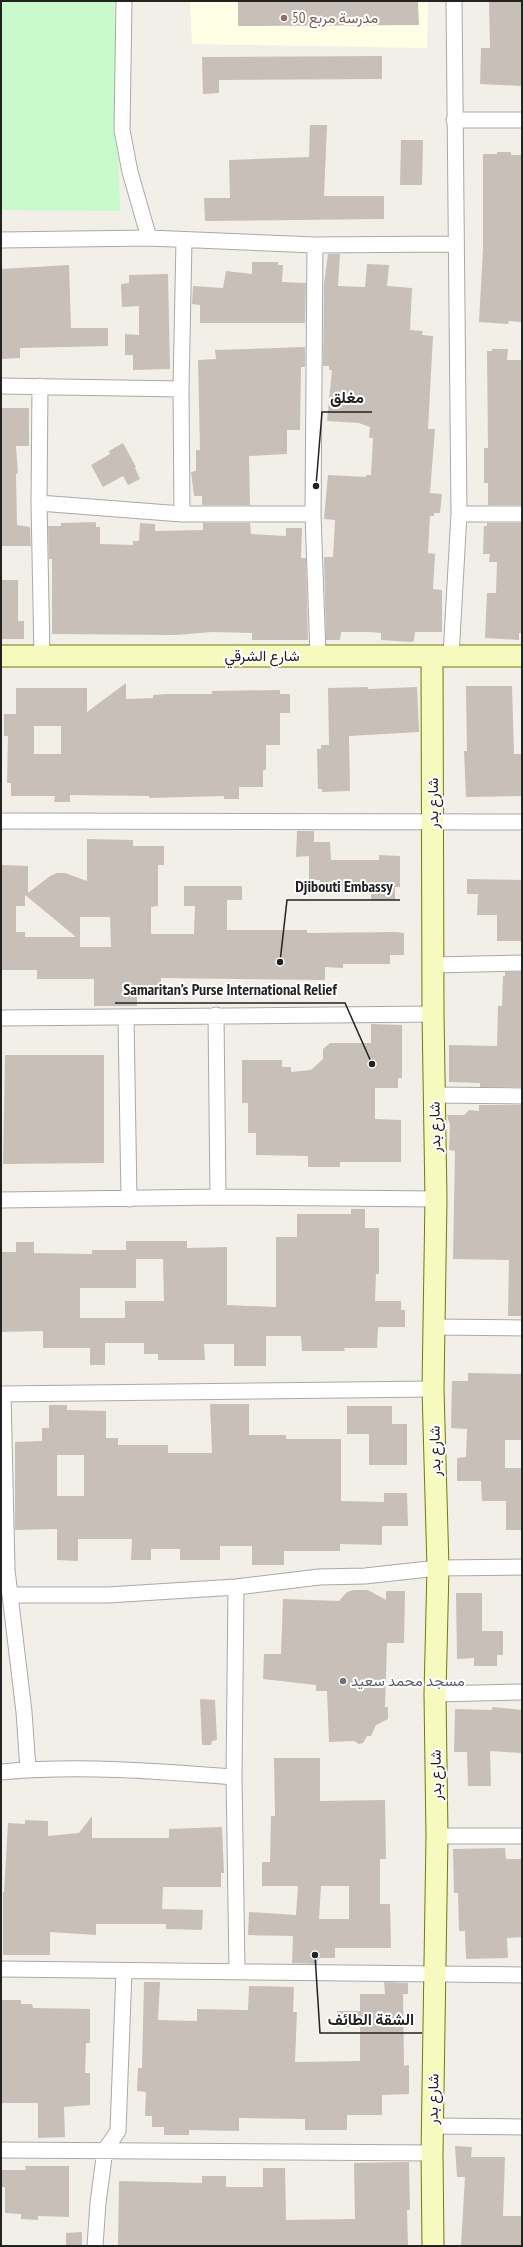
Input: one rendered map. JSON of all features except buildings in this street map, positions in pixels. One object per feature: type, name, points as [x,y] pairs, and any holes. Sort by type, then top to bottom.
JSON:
[{"type":"street","points":[[124,1],[122,130],[130,172],[149,238]]},
{"type":"street","points":[[442,656],[459,514],[454,1]]},
{"type":"street","points":[[454,120],[522,120]]},
{"type":"street","points":[[1,240],[149,238],[315,245],[456,244]]},
{"type":"street","points":[[182,514],[181,389],[184,240]]},
{"type":"street","points":[[315,245],[313,514],[318,656]]},
{"type":"street","points":[[1,386],[181,389]]},
{"type":"street","points":[[40,386],[39,503],[42,656]]},
{"type":"street","points":[[39,503],[182,514],[313,514]]},
{"type":"street","points":[[459,514],[522,514]]},
{"type":"street","name":"شارع الشرقي","points":[[1,656],[522,656]]},
{"type":"street","name":"شارع بدر","points":[[433,2246],[432,2153],[437,1836],[435,1694],[438,1568],[433,1389],[436,1199],[432,823],[442,656]]},
{"type":"street","points":[[1,821],[522,822]]},
{"type":"street","points":[[434,965],[522,963]]},
{"type":"street","points":[[1,1018],[433,1014]]},
{"type":"street","points":[[216,1015],[218,1197]]},
{"type":"street","points":[[126,1018],[129,1199]]},
{"type":"street","points":[[435,1095],[522,1096]]},
{"type":"street","points":[[1,1200],[218,1197],[436,1199]]},
{"type":"street","points":[[434,1327],[522,1328]]},
{"type":"street","points":[[28,1769],[24,1712],[7,1570],[2,1394],[433,1389]]},
{"type":"street","points":[[11,1596],[108,1595],[236,1587],[319,1577],[365,1576],[438,1568],[522,1567]]},
{"type":"street","points":[[236,1587],[234,1777],[237,1970]]},
{"type":"street","points":[[435,1694],[522,1692]]},
{"type":"street","points":[[1,1772],[28,1769],[149,1770],[234,1777]]},
{"type":"street","points":[[437,1836],[522,1836]]},
{"type":"street","points":[[1,1969],[124,1971],[237,1970],[522,1975]]},
{"type":"street","points":[[95,2246],[98,2203],[105,2150],[118,2131],[124,1971]]},
{"type":"street","points":[[433,2126],[522,2127]]},
{"type":"street","points":[[1,2150],[432,2153]]},
{"type":"shaded area","points":[[190,1],[428,1],[427,48],[192,44]]},
{"type":"green space","points":[[1,1],[114,1],[120,211],[1,210]]},
{"type":"place","name":"مدرسة مربع 50","points":[[284,18]]},
{"type":"place","name":"مغلق","points":[[316,486]]},
{"type":"place","name":"Djibouti Embassy","points":[[280,962]]},
{"type":"place","name":"Samaritan’s Purse International Relief","points":[[372,1064]]},
{"type":"place","name":"مسجد محمد سعيد","points":[[343,1681]]},
{"type":"place","name":"الشقة الطائف","points":[[315,1955]]}]
